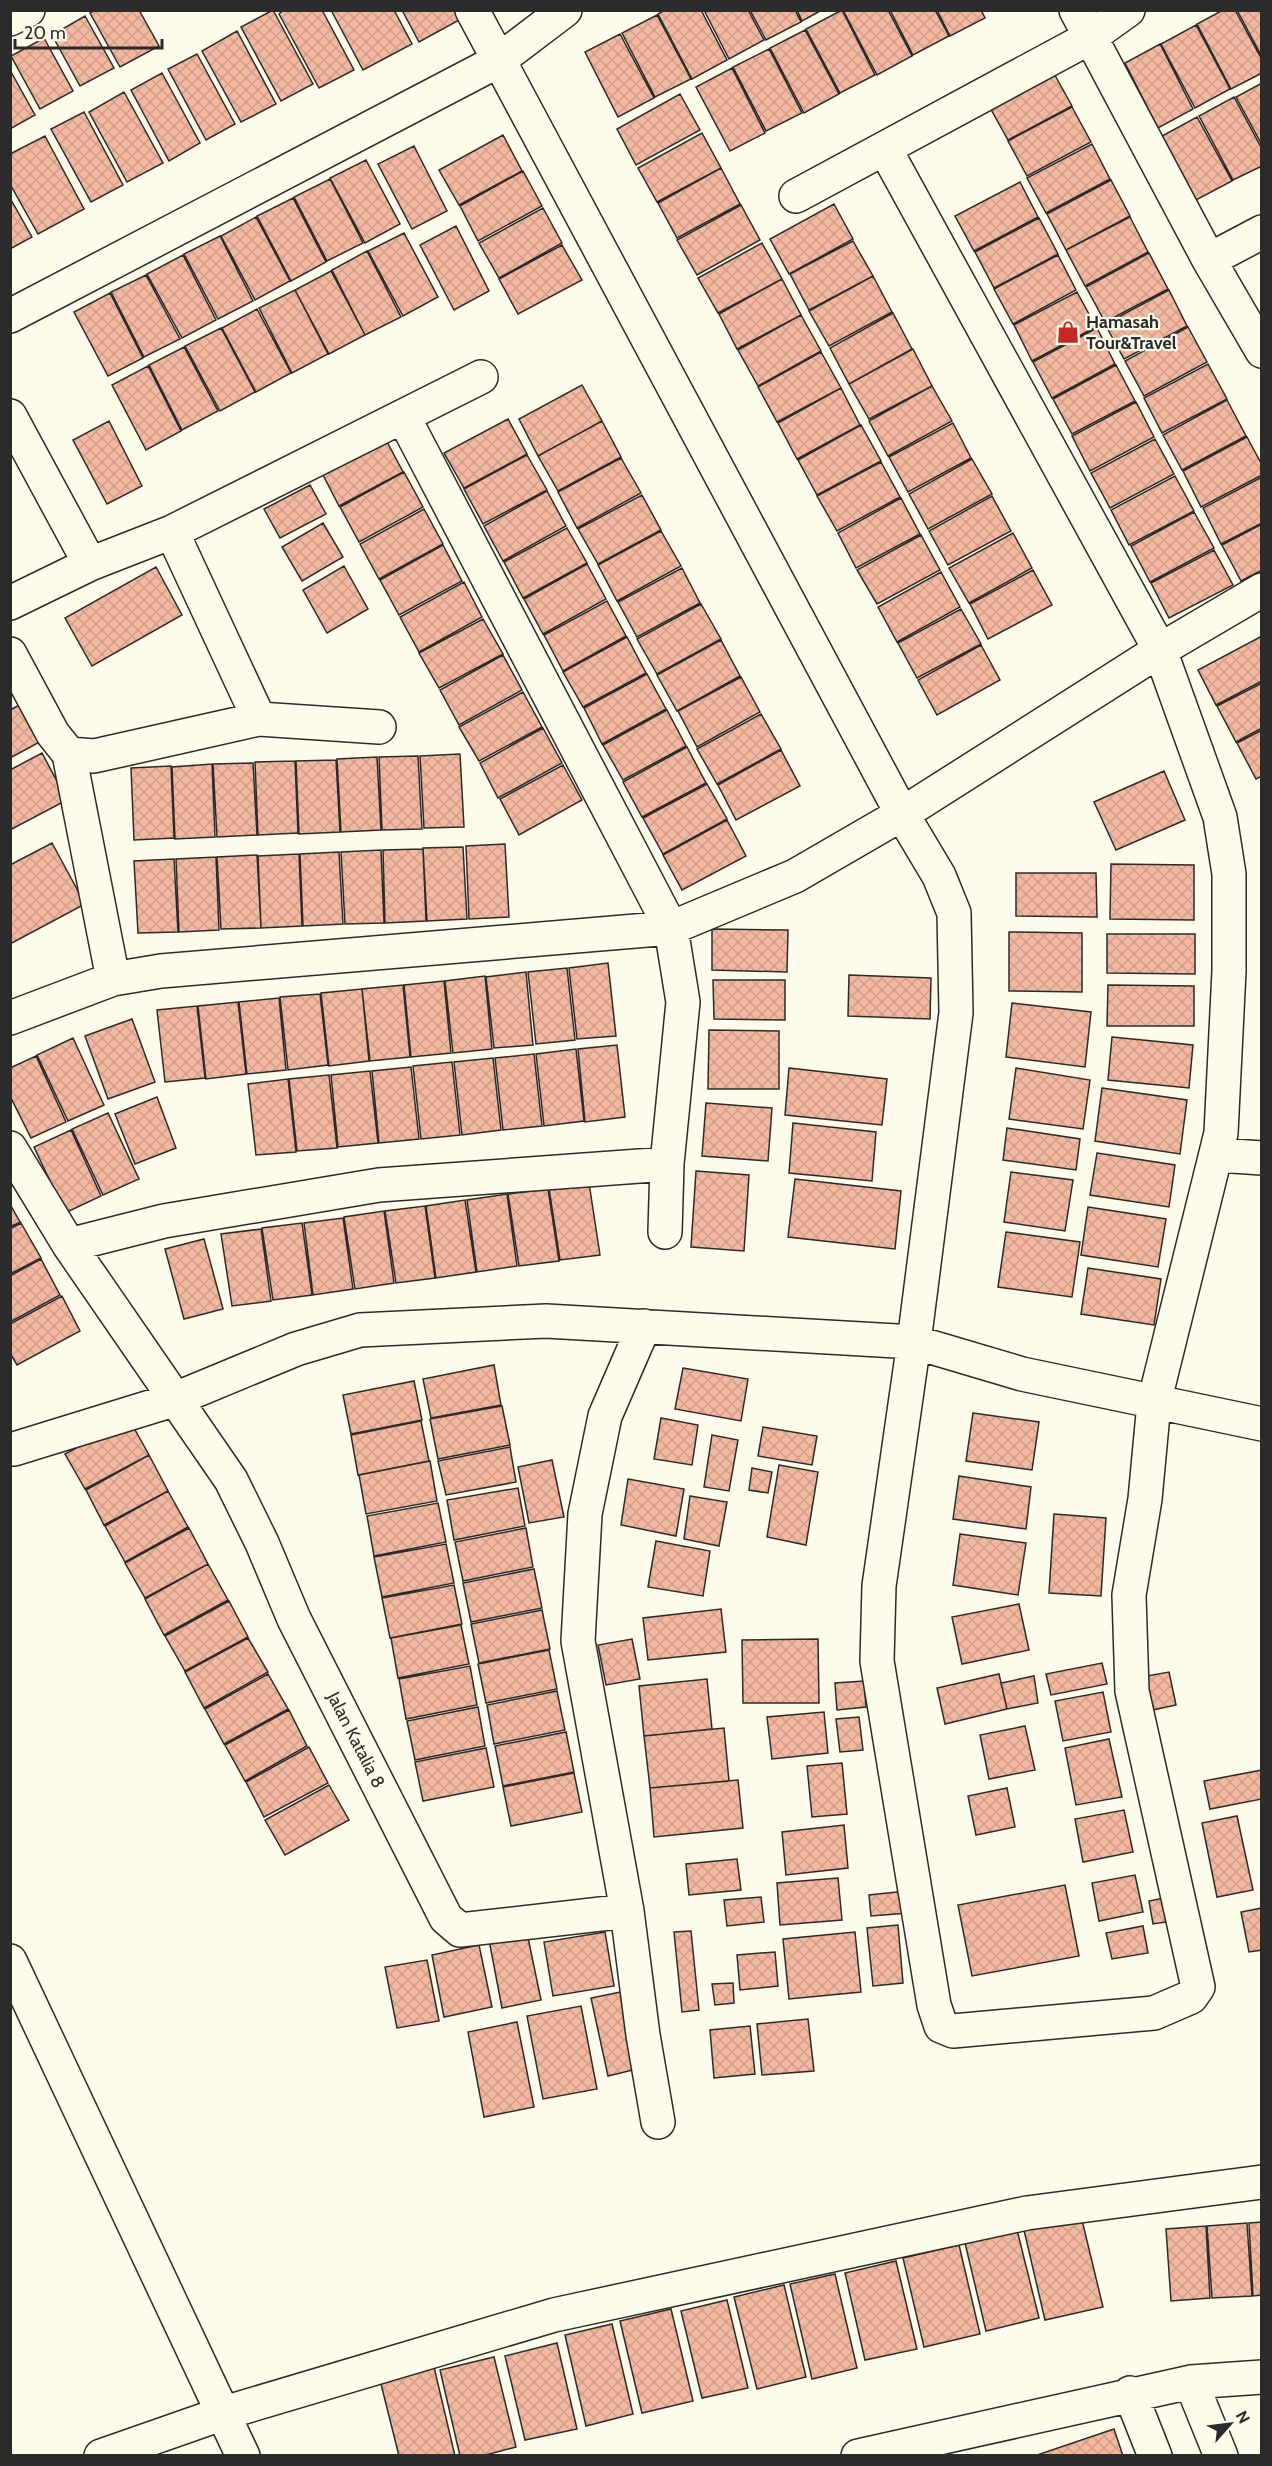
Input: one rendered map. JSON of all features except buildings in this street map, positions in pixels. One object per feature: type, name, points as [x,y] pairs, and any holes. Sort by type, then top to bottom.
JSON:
[{"type":"street","points":[[10,20],[28,10]]},
{"type":"street","points":[[472,10],[902,814],[939,876],[954,913],[956,1002],[914,1342],[879,1586],[877,1661],[934,2005],[941,2026],[952,2031],[1154,2013],[1191,1997],[1198,1988],[1132,1691],[1129,1594],[1144,1499],[1154,1403],[1218,1155],[1229,971],[1229,874],[1220,817],[1160,650],[885,149]]},
{"type":"street","points":[[10,316],[498,61],[565,10]]},
{"type":"street","points":[[796,196],[885,149],[1083,24],[1128,10]]},
{"type":"street","points":[[1083,24],[1209,260],[1262,351]]},
{"type":"street","points":[[1209,260],[1262,232]]},
{"type":"street","points":[[10,603],[90,564],[172,532],[482,377]]},
{"type":"street","points":[[10,416],[90,564]]},
{"type":"street","points":[[403,416],[671,928],[683,1002],[667,1164],[665,1232]]},
{"type":"street","points":[[172,532],[259,719]]},
{"type":"street","points":[[10,1018],[113,979],[162,971],[671,928],[795,876],[902,814],[1160,650],[1262,590]]},
{"type":"street","points":[[10,654],[53,734],[69,754],[113,979]]},
{"type":"street","points":[[69,754],[94,756],[259,719],[379,727]]},
{"type":"street","name":"Jalan Katalia 8","points":[[10,1148],[69,1245],[173,1400],[231,1480],[262,1543],[294,1618],[446,1918],[460,1930],[627,1911]]},
{"type":"street","points":[[1218,1155],[1262,1158]]},
{"type":"street","points":[[69,1245],[164,1221],[379,1185],[667,1164]]},
{"type":"street","points":[[14,1449],[173,1400],[296,1349],[360,1330],[546,1321],[914,1342],[1022,1374],[1262,1424]]},
{"type":"street","points":[[644,1326],[605,1416],[585,1514],[578,1641],[627,1911],[643,2035],[658,2122]]},
{"type":"street","points":[[10,1961],[243,2456]]},
{"type":"street","points":[[101,2456],[224,2413],[554,2315],[1027,2213],[1262,2182]]},
{"type":"street","points":[[858,2456],[1130,2393],[1191,2382],[1262,2377]]},
{"type":"street","points":[[1191,2382],[1221,2456]]},
{"type":"street","points":[[1130,2393],[1155,2456]]},
{"type":"place","name":"Hamasah Tour&Travel","points":[[1068,332]]}]
